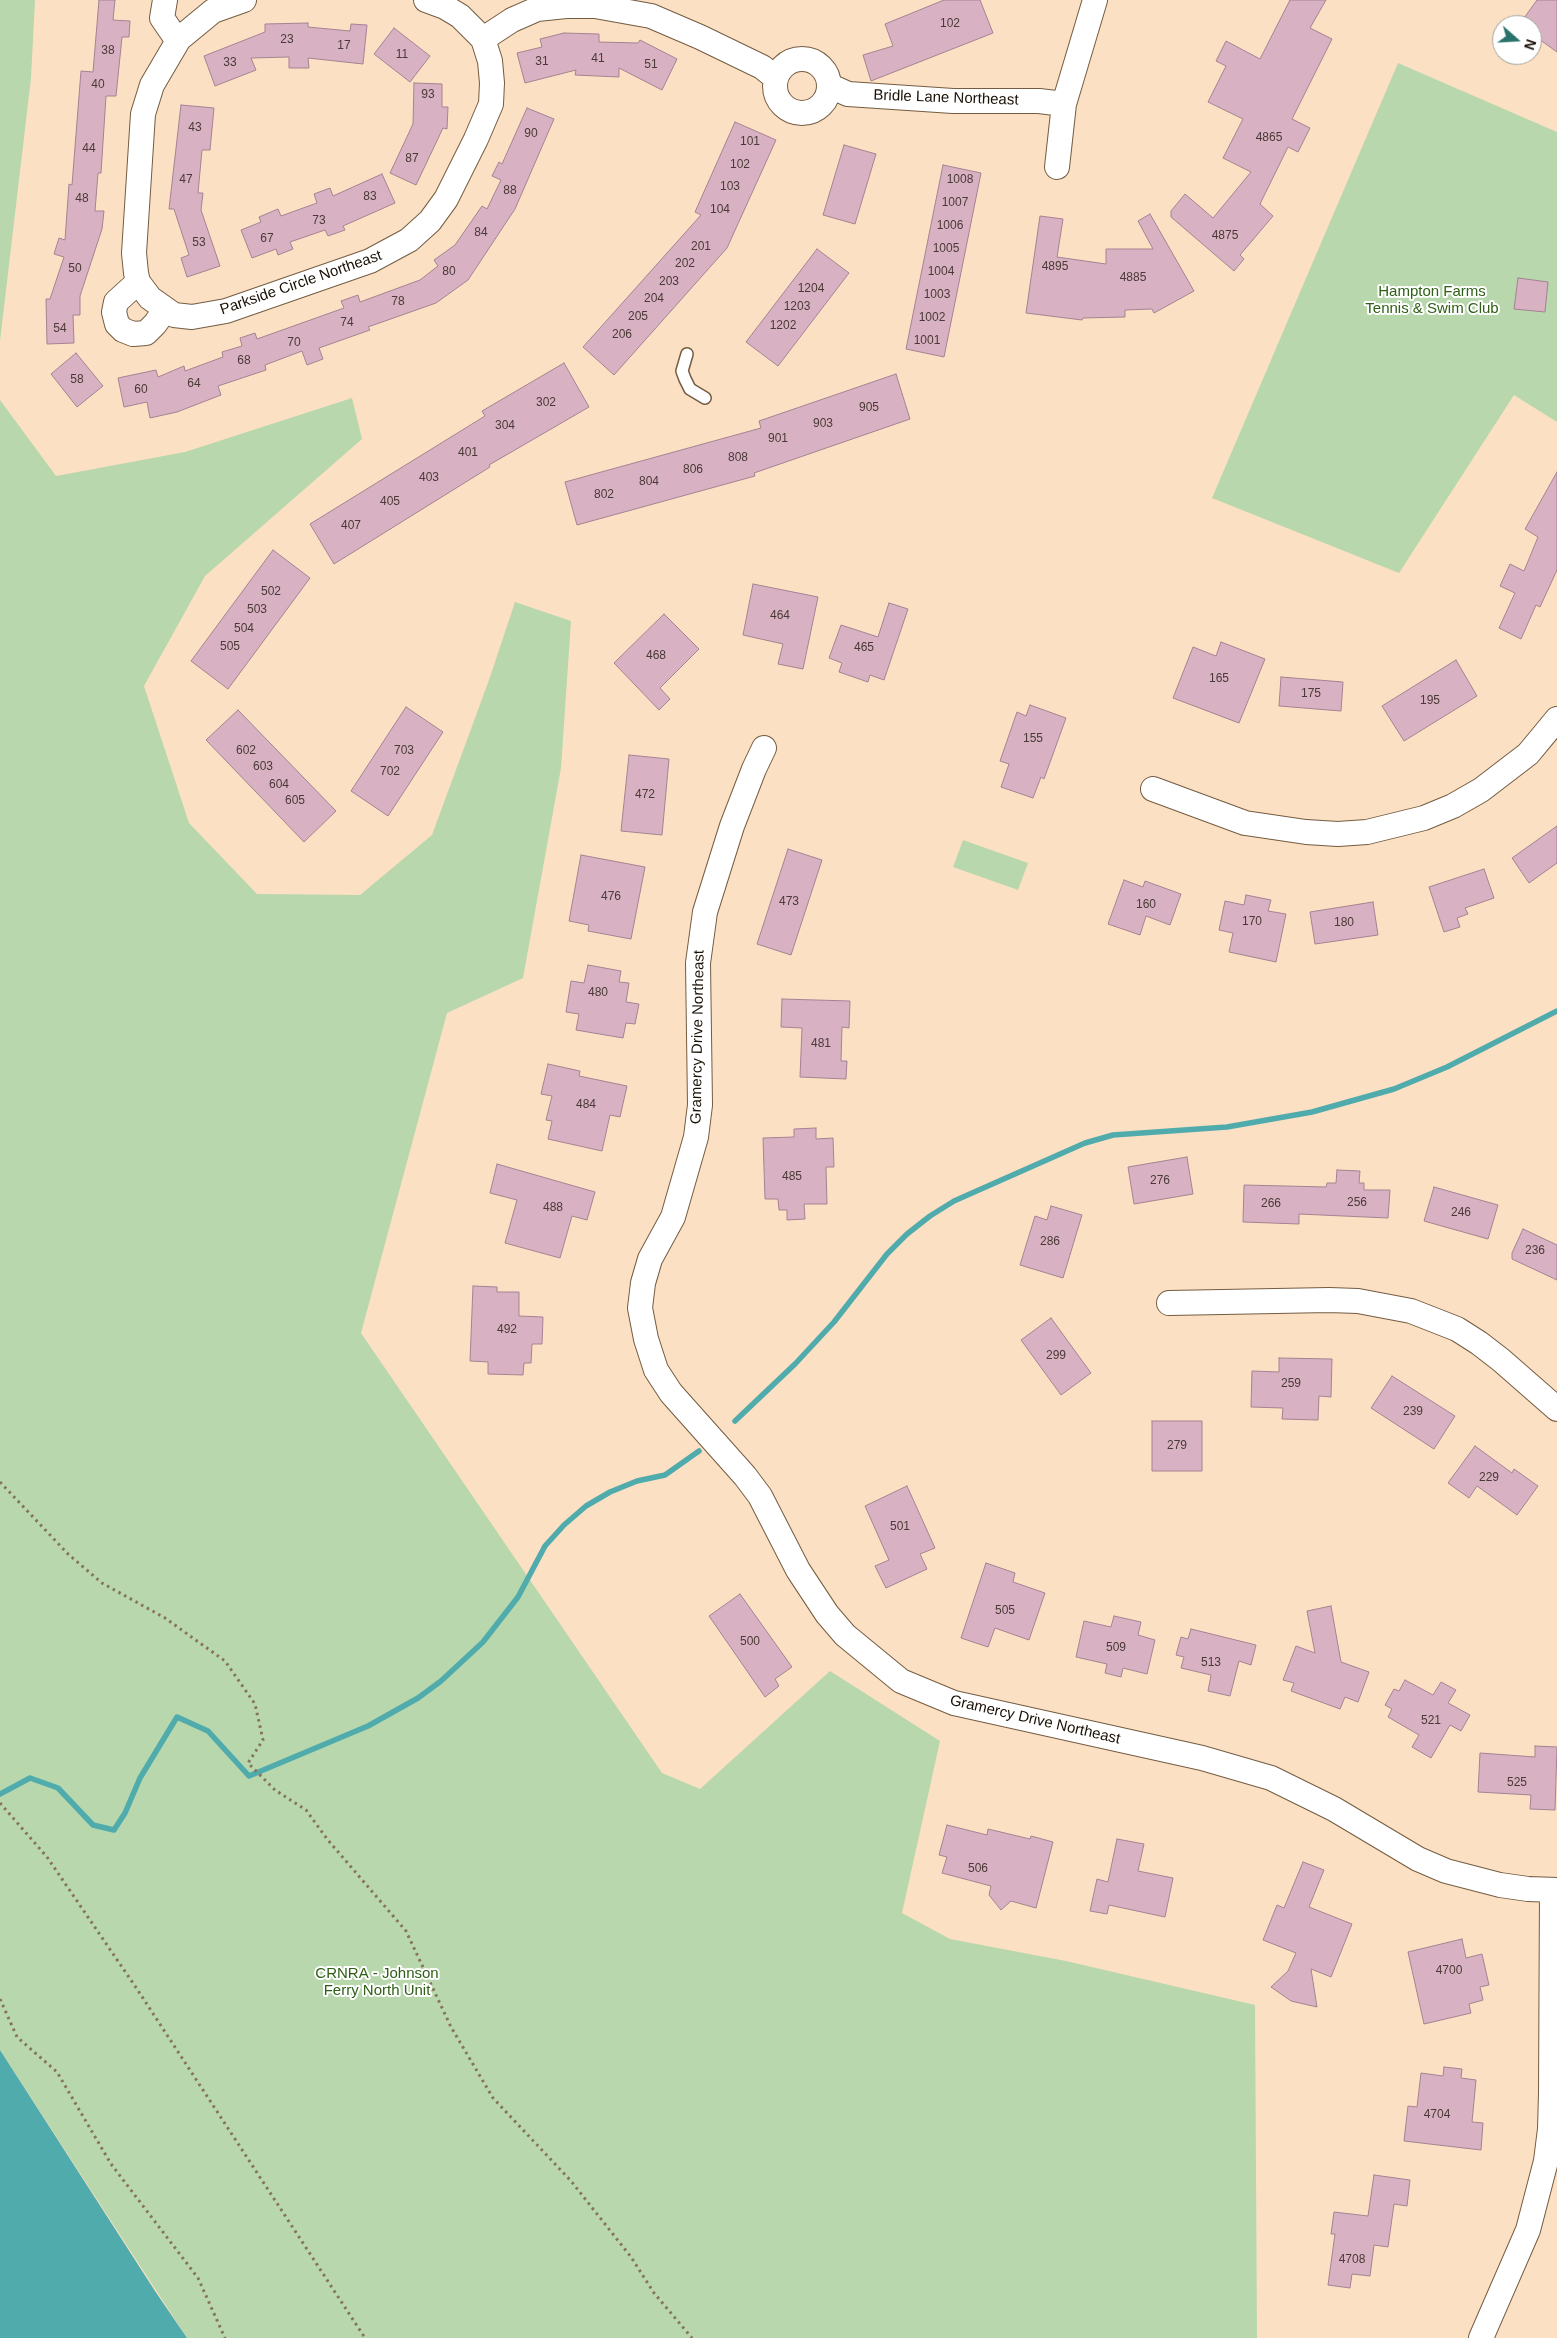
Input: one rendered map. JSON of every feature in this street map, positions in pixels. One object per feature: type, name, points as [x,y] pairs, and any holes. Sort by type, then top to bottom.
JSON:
[{"type":"street","points":[[165,0],[162,18],[179,39]]},
{"type":"street","points":[[164,310],[155,324],[146,333],[133,334],[123,330],[115,319],[114,312],[116,302],[138,282],[134,253],[143,114],[152,84],[179,39],[210,6],[244,0]]},
{"type":"street","name":"Parkside Circle Northeast","points":[[138,282],[150,298],[164,310],[174,315],[192,317],[226,311],[370,261],[409,240],[430,221],[446,199],[490,104],[492,83],[490,61],[483,39],[460,16],[445,7],[426,0]]},
{"type":"street","points":[[1057,167],[1064,104],[1095,0]]},
{"type":"street","points":[[483,39],[512,20],[537,9],[595,6],[651,16],[762,67],[776,78]]},
{"type":"street","points":[[806,59],[821,66],[826,72],[830,86],[825,101],[820,107],[806,114],[797,113],[788,110],[781,104],[777,96],[776,78],[788,63],[806,59]]},
{"type":"street","name":"Bridle Lane Northeast","points":[[830,86],[848,94],[953,101],[1039,101],[1064,104]]},
{"type":"street","points":[[1153,789],[1245,823],[1306,832],[1338,834],[1367,832],[1424,818],[1453,806],[1481,790],[1528,754],[1557,719]]},
{"type":"street","name":"Gramercy Drive Northeast","points":[[764,748],[732,826],[704,912],[698,963],[700,1105],[696,1137],[673,1217],[650,1259],[643,1283],[640,1308],[646,1340],[656,1370],[671,1393],[760,1496],[798,1570],[827,1614],[858,1646],[901,1681],[954,1703],[1202,1758],[1271,1778],[1334,1809],[1418,1859],[1446,1871],[1500,1885],[1554,1890]]},
{"type":"street","points":[[1169,1303],[1329,1300],[1358,1301],[1411,1311],[1457,1329],[1479,1343],[1502,1360],[1557,1409]]},
{"type":"street","points":[[1481,2338],[1528,2230],[1546,2161],[1550,2129],[1554,1890]]},
{"type":"lane","points":[[687,354],[682,370],[685,379],[690,389],[705,398]]},
{"type":"path","points":[[0,1482],[68,1554],[102,1583],[165,1618],[225,1661],[254,1704],[263,1740],[248,1763],[275,1790],[306,1810],[327,1839],[406,1931],[451,2027],[493,2098],[571,2181],[631,2257],[654,2293],[692,2338]]},
{"type":"path","points":[[0,1803],[47,1857],[137,1989],[364,2338]]},
{"type":"path","points":[[0,1999],[17,2037],[56,2072],[111,2164],[198,2278],[225,2338]]},
{"type":"green space","points":[[0,0],[35,0],[31,78],[0,341]]},
{"type":"green space","name":"Hampton Farms Tennis & Swim Club","points":[[1398,63],[1557,132],[1557,422],[1514,395],[1399,573],[1212,498]]},
{"type":"green space","name":"CRNRA - Johnson Ferry North Unit","points":[[352,398],[362,439],[205,576],[144,686],[189,823],[257,894],[360,895],[432,835],[489,680],[515,602],[571,621],[561,768],[523,978],[447,1013],[361,1333],[662,1773],[700,1789],[830,1671],[940,1741],[902,1913],[950,1939],[1066,1961],[1255,2005],[1257,2338],[187,2338],[0,2050],[0,400],[56,476],[185,452]]},
{"type":"green space","points":[[963,840],[1028,863],[1018,890],[953,867]]},
{"type":"water","points":[[0,2050],[155,2291],[187,2338],[0,2338]]},
{"type":"building","points":[[99,0],[115,0],[113,20],[130,21],[129,37],[122,37],[116,96],[106,96],[101,173],[98,173],[95,211],[104,211],[102,229],[80,296],[80,315],[73,315],[74,343],[47,344],[46,299],[50,299],[64,257],[54,254],[59,238],[65,240],[69,184],[72,185],[81,71],[93,72]]},
{"type":"building","points":[[944,0],[980,0],[993,33],[871,81],[863,55],[893,46],[885,24]]},
{"type":"building","points":[[1290,0],[1326,0],[1310,28],[1332,39],[1292,119],[1310,128],[1298,152],[1288,147],[1260,204],[1273,216],[1240,255],[1244,259],[1234,271],[1171,217],[1171,211],[1185,194],[1213,218],[1251,172],[1223,158],[1243,119],[1208,102],[1226,66],[1216,61],[1226,41],[1260,59]]},
{"type":"building","points":[[1537,0],[1557,0],[1557,52],[1542,41],[1542,15],[1526,15]]},
{"type":"building","points":[[308,23],[308,27],[350,31],[351,24],[367,25],[363,64],[308,58],[309,68],[289,68],[289,57],[251,58],[256,70],[215,86],[204,56],[265,32],[265,24]]},
{"type":"building","points":[[394,28],[430,56],[410,82],[374,54]]},
{"type":"building","points":[[564,33],[599,34],[599,42],[638,43],[640,40],[677,59],[662,90],[619,68],[619,77],[575,75],[576,70],[525,83],[517,53],[542,47],[540,39]]},
{"type":"building","points":[[414,83],[442,84],[442,107],[448,107],[447,129],[443,128],[416,185],[390,173],[413,124]]},
{"type":"building","points":[[181,105],[214,108],[210,150],[202,150],[198,193],[203,193],[201,210],[220,266],[187,277],[181,258],[189,255],[174,209],[169,209]]},
{"type":"building","points":[[527,108],[554,119],[515,209],[468,280],[436,303],[368,327],[370,330],[319,348],[323,359],[307,365],[302,351],[265,365],[266,370],[218,386],[221,395],[177,412],[150,418],[147,402],[124,407],[118,378],[156,370],[158,377],[184,366],[185,371],[223,357],[222,352],[242,346],[240,338],[255,333],[257,339],[344,308],[341,301],[358,295],[360,302],[420,280],[438,266],[434,260],[455,245],[482,206],[487,209],[501,180],[492,176],[499,162],[502,164]]},
{"type":"building","points":[[735,122],[776,140],[727,248],[614,375],[583,347],[701,215],[695,212]]},
{"type":"building","points":[[844,145],[876,154],[855,224],[823,215]]},
{"type":"building","points":[[943,165],[981,173],[944,357],[906,349]]},
{"type":"building","points":[[382,174],[395,203],[343,226],[345,230],[328,236],[325,230],[290,242],[293,249],[278,255],[276,249],[252,258],[241,230],[261,222],[259,217],[278,209],[281,216],[317,203],[314,194],[330,188],[333,196]]},
{"type":"building","points":[[1150,214],[1194,291],[1154,313],[1152,309],[1125,310],[1125,317],[1083,318],[1082,320],[1026,313],[1040,216],[1063,219],[1057,257],[1106,264],[1106,249],[1153,249],[1138,221]]},
{"type":"building","points":[[817,249],[849,273],[778,366],[746,342]]},
{"type":"building","points":[[1518,278],[1548,282],[1545,312],[1514,309]]},
{"type":"building","points":[[76,353],[103,386],[77,407],[51,374]]},
{"type":"building","points":[[564,363],[589,407],[489,465],[490,467],[334,564],[310,524],[485,416],[482,411]]},
{"type":"building","points":[[896,374],[910,419],[754,473],[755,476],[577,525],[565,482],[761,428],[759,421]]},
{"type":"building","points":[[1557,472],[1557,570],[1540,607],[1536,605],[1521,639],[1499,628],[1515,593],[1500,586],[1510,564],[1524,571],[1538,537],[1525,529]]},
{"type":"building","points":[[273,550],[310,578],[228,689],[191,661]]},
{"type":"building","points":[[753,584],[818,597],[803,669],[778,664],[783,644],[743,635]]},
{"type":"building","points":[[889,603],[908,609],[884,680],[870,675],[868,682],[839,672],[842,663],[829,658],[841,625],[878,637]]},
{"type":"building","points":[[664,614],[699,649],[660,688],[670,699],[659,710],[614,663]]},
{"type":"building","points":[[1221,642],[1265,659],[1239,723],[1173,698],[1193,647],[1216,656]]},
{"type":"building","points":[[1456,660],[1477,696],[1404,741],[1382,706]]},
{"type":"building","points":[[1281,677],[1343,682],[1341,711],[1279,706]]},
{"type":"building","points":[[1030,705],[1066,718],[1044,779],[1041,777],[1033,798],[1001,787],[1009,764],[1000,761],[1017,712],[1026,716]]},
{"type":"building","points":[[406,707],[443,732],[388,816],[351,791]]},
{"type":"building","points":[[238,710],[336,811],[304,842],[206,740]]},
{"type":"building","points":[[629,755],[669,759],[662,835],[621,831]]},
{"type":"building","points":[[1557,826],[1557,863],[1529,883],[1512,858]]},
{"type":"building","points":[[788,849],[822,860],[791,955],[757,944]]},
{"type":"building","points":[[581,855],[645,867],[631,939],[588,931],[589,925],[569,921]]},
{"type":"building","points":[[1484,869],[1494,898],[1465,908],[1468,914],[1457,918],[1460,927],[1444,932],[1429,887]]},
{"type":"building","points":[[1124,880],[1143,887],[1145,881],[1181,894],[1170,925],[1146,916],[1140,935],[1108,924]]},
{"type":"building","points":[[1246,895],[1271,900],[1268,911],[1286,914],[1276,962],[1229,952],[1233,933],[1219,930],[1225,901],[1244,905]]},
{"type":"building","points":[[1373,902],[1378,935],[1315,944],[1310,912]]},
{"type":"building","points":[[588,965],[621,971],[619,982],[629,983],[626,1002],[639,1004],[635,1024],[626,1023],[623,1038],[576,1030],[579,1014],[566,1012],[571,981],[584,983]]},
{"type":"building","points":[[782,999],[850,1001],[849,1028],[842,1027],[841,1061],[847,1061],[846,1079],[800,1077],[802,1028],[781,1027]]},
{"type":"building","points":[[548,1064],[580,1071],[579,1076],[627,1086],[620,1117],[610,1115],[602,1151],[548,1139],[552,1121],[546,1120],[552,1096],[541,1094]]},
{"type":"building","points":[[816,1128],[816,1139],[833,1138],[834,1167],[826,1167],[827,1204],[804,1204],[805,1219],[787,1220],[787,1210],[779,1210],[778,1199],[765,1199],[763,1138],[794,1137],[794,1129]]},
{"type":"building","points":[[1187,1157],[1193,1194],[1134,1204],[1128,1167]]},
{"type":"building","points":[[497,1164],[595,1192],[587,1220],[572,1216],[560,1258],[505,1243],[517,1200],[490,1193]]},
{"type":"building","points":[[1337,1170],[1360,1171],[1359,1183],[1364,1183],[1364,1190],[1390,1190],[1388,1218],[1299,1214],[1299,1224],[1243,1222],[1244,1185],[1326,1187],[1327,1183],[1336,1183]]},
{"type":"building","points":[[1434,1187],[1498,1205],[1488,1239],[1424,1221]]},
{"type":"building","points":[[1051,1206],[1082,1215],[1063,1278],[1020,1265],[1035,1216],[1047,1220]]},
{"type":"building","points":[[1523,1229],[1557,1245],[1557,1280],[1512,1259],[1512,1253]]},
{"type":"building","points":[[473,1286],[497,1287],[497,1292],[519,1292],[519,1316],[543,1317],[542,1344],[532,1344],[531,1363],[524,1363],[523,1375],[488,1374],[488,1362],[470,1361]]},
{"type":"building","points":[[1051,1318],[1091,1373],[1061,1395],[1021,1340]]},
{"type":"building","points":[[1279,1358],[1332,1359],[1331,1397],[1319,1396],[1318,1420],[1282,1419],[1283,1408],[1251,1407],[1252,1371],[1279,1372]]},
{"type":"building","points":[[1392,1376],[1455,1416],[1434,1449],[1371,1408]]},
{"type":"building","points":[[1152,1421],[1202,1421],[1202,1471],[1152,1471]]},
{"type":"building","points":[[1475,1446],[1512,1473],[1514,1469],[1538,1486],[1517,1515],[1477,1486],[1469,1498],[1448,1483]]},
{"type":"building","points":[[907,1486],[935,1548],[920,1554],[927,1569],[886,1588],[875,1566],[889,1560],[865,1506]]},
{"type":"building","points":[[986,1563],[1015,1573],[1013,1582],[1045,1593],[1029,1640],[995,1628],[988,1647],[961,1638]]},
{"type":"building","points":[[740,1594],[792,1667],[775,1679],[779,1686],[765,1697],[709,1616]]},
{"type":"building","points":[[1331,1606],[1341,1662],[1369,1672],[1358,1702],[1345,1697],[1340,1709],[1291,1691],[1294,1683],[1283,1680],[1296,1646],[1315,1653],[1307,1611]]},
{"type":"building","points":[[1114,1616],[1141,1622],[1138,1635],[1155,1640],[1147,1674],[1123,1668],[1121,1677],[1105,1673],[1107,1664],[1076,1657],[1084,1621],[1111,1627]]},
{"type":"building","points":[[1191,1629],[1256,1645],[1251,1665],[1239,1661],[1230,1696],[1208,1691],[1211,1675],[1181,1668],[1184,1657],[1176,1655],[1181,1637],[1188,1639]]},
{"type":"building","points":[[1405,1680],[1433,1695],[1441,1682],[1456,1690],[1448,1703],[1470,1715],[1461,1731],[1450,1725],[1431,1758],[1412,1747],[1419,1735],[1388,1717],[1392,1709],[1385,1705],[1394,1689],[1399,1691]]},
{"type":"building","points":[[1535,1746],[1557,1747],[1555,1810],[1530,1809],[1531,1795],[1478,1792],[1480,1753],[1535,1757]]},
{"type":"building","points":[[947,1825],[987,1835],[988,1829],[1030,1839],[1031,1836],[1053,1842],[1036,1908],[1011,1901],[1001,1910],[989,1895],[991,1886],[942,1873],[947,1857],[939,1855]]},
{"type":"building","points":[[1117,1839],[1144,1844],[1138,1871],[1173,1878],[1165,1917],[1109,1905],[1107,1914],[1090,1911],[1097,1879],[1108,1882]]},
{"type":"building","points":[[1303,1862],[1324,1870],[1309,1907],[1352,1924],[1331,1977],[1311,1969],[1317,2007],[1291,2001],[1271,1987],[1288,1971],[1296,1953],[1263,1940],[1277,1905],[1284,1908]]},
{"type":"building","points":[[1462,1939],[1466,1958],[1482,1954],[1489,1985],[1480,1987],[1483,2000],[1469,2004],[1471,2013],[1424,2024],[1408,1952]]},
{"type":"building","points":[[1444,2067],[1462,2069],[1461,2078],[1476,2080],[1472,2122],[1483,2123],[1481,2150],[1404,2141],[1408,2106],[1417,2107],[1421,2073],[1443,2076]]},
{"type":"building","points":[[1374,2175],[1410,2180],[1407,2206],[1394,2204],[1388,2247],[1374,2245],[1370,2276],[1352,2274],[1350,2288],[1328,2285],[1335,2234],[1331,2234],[1334,2212],[1368,2216]]},
{"type":"waterway","points":[[735,1421],[795,1364],[834,1322],[887,1254],[907,1234],[930,1216],[954,1201],[1085,1143],[1113,1135],[1227,1127],[1312,1112],[1394,1089],[1447,1067],[1557,1011]]},
{"type":"waterway","points":[[0,1794],[30,1778],[58,1788],[93,1825],[114,1830],[125,1813],[140,1778],[177,1717],[208,1731],[249,1776],[368,1726],[418,1698],[441,1681],[483,1642],[518,1597],[545,1546],[564,1525],[586,1506],[610,1492],[637,1481],[665,1475],[699,1451]]}]
